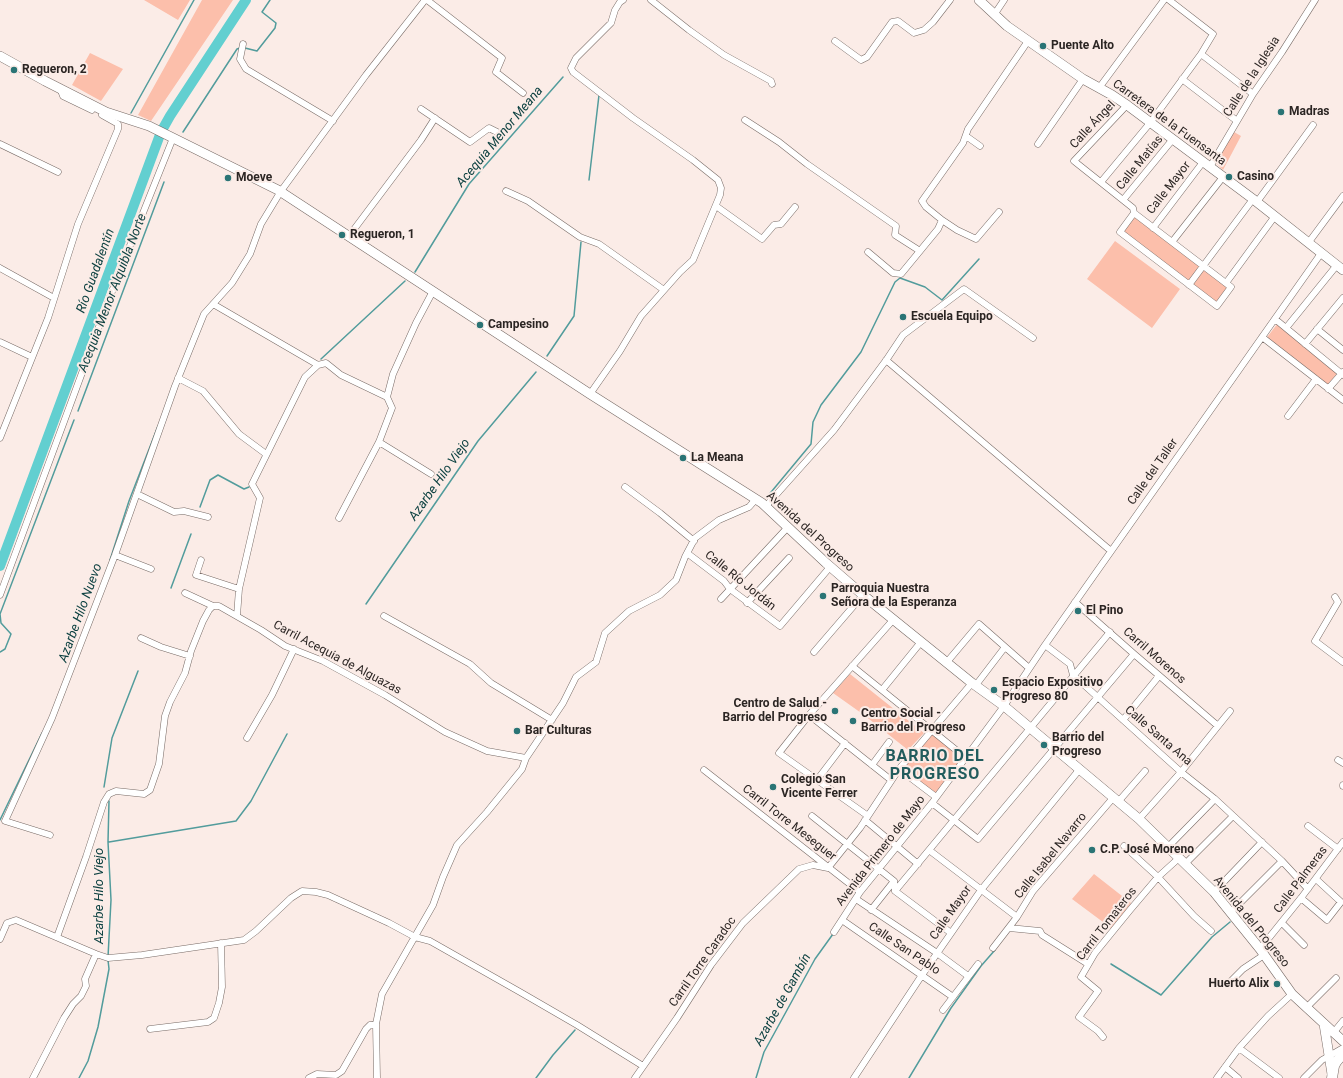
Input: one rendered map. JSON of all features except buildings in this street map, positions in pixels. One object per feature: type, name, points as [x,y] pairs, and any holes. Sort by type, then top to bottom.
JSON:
[{"type":"main road","name":"Carretera de la Fuensanta","points":[[979,0],[1007,26],[1083,79],[1112,94],[1275,216],[1341,268]]},
{"type":"main road","name":"Avenida del Progreso","points":[[0,56],[106,112],[149,126],[281,191],[590,394],[766,506],[830,567],[863,595],[974,684],[1004,706],[1139,819],[1214,892],[1262,952],[1292,994],[1343,1041]]},
{"type":"main road","points":[[1324,1024],[1330,1055],[1332,1077]]},
{"type":"main road","points":[[1332,1077],[1336,1062],[1343,1054]]},
{"type":"street","points":[[50,836],[5,821],[52,718],[115,555],[178,378],[204,314],[232,283],[250,254],[261,224],[281,191],[426,0],[502,58],[496,72],[523,93]]},
{"type":"street","points":[[590,394],[620,351],[641,316],[680,272],[693,260],[716,206],[721,188],[718,180],[694,160],[573,72],[571,68],[576,58],[611,23],[615,10],[623,0]]},
{"type":"street","points":[[651,0],[700,38],[724,54],[771,81],[772,84]]},
{"type":"street","points":[[835,41],[861,60],[867,57],[892,22],[898,21],[914,33],[924,30],[933,22],[950,0]]},
{"type":"street","points":[[994,15],[1004,0]]},
{"type":"street","points":[[1099,88],[1164,0]]},
{"type":"street","points":[[1134,213],[1120,232],[1217,306],[1231,287],[1134,213],[1133,208],[1101,182],[1150,123],[1201,54],[1213,34],[1169,0]]},
{"type":"street","name":"Calle de la Iglesia","points":[[1207,165],[1315,0]]},
{"type":"street","points":[[1000,212],[976,239],[957,230],[942,220],[926,207],[922,201],[963,143],[968,129],[1028,41]]},
{"type":"street","points":[[243,44],[240,59],[246,69],[333,121]]},
{"type":"street","points":[[1201,54],[1253,94]]},
{"type":"street","points":[[1038,144],[1083,79]]},
{"type":"street","points":[[1182,79],[1237,121]]},
{"type":"street","points":[[0,438],[48,318],[78,224],[115,136],[118,124],[109,118],[63,96],[60,88]]},
{"type":"street","name":"Calle Ángel","points":[[1101,182],[1074,161],[1127,105]]},
{"type":"street","points":[[421,109],[470,142],[489,128],[499,133]]},
{"type":"street","points":[[349,236],[421,140],[435,118]]},
{"type":"street","points":[[745,120],[896,226],[895,235],[920,251]]},
{"type":"street","points":[[1189,285],[1312,125]]},
{"type":"street","points":[[966,136],[980,146]]},
{"type":"street","points":[[0,595],[117,278],[173,138]]},
{"type":"street","name":"Calle Matías","points":[[1123,200],[1173,139]]},
{"type":"street","points":[[0,144],[58,172]]},
{"type":"street","name":"Calle Mayor","points":[[1153,228],[1207,165]]},
{"type":"street","points":[[1172,242],[1223,177]]},
{"type":"street","points":[[506,191],[528,201],[580,237],[599,244],[664,290]]},
{"type":"street","points":[[1309,242],[1343,196]]},
{"type":"street","points":[[716,206],[762,239],[774,225],[781,224],[796,208]]},
{"type":"street","points":[[1226,283],[1275,216]]},
{"type":"street","points":[[868,252],[893,273],[901,274],[938,228],[942,220]]},
{"type":"street","name":"Calle del Taller","points":[[1004,706],[1075,602],[1322,252]]},
{"type":"street","points":[[0,268],[54,298]]},
{"type":"street","points":[[1286,328],[1341,268]]},
{"type":"street","points":[[766,506],[834,430],[903,335],[964,289],[1033,338]]},
{"type":"street","points":[[339,518],[379,442],[392,408],[387,397],[393,374],[416,323],[433,291]]},
{"type":"street","points":[[1305,344],[1343,298]]},
{"type":"street","points":[[213,304],[318,366]]},
{"type":"street","points":[[1275,320],[1343,374],[1328,389]]},
{"type":"street","points":[[1317,329],[1343,350]]},
{"type":"street","points":[[1262,337],[1343,400]]},
{"type":"street","points":[[0,342],[32,357]]},
{"type":"street","points":[[886,360],[1111,551]]},
{"type":"street","points":[[237,616],[239,589],[260,498],[252,484],[305,378],[318,366],[326,362],[341,375],[387,397]]},
{"type":"street","points":[[178,378],[203,391],[239,434],[266,454]]},
{"type":"street","points":[[1288,416],[1316,379]]},
{"type":"street","points":[[379,442],[431,474]]},
{"type":"street","points":[[625,487],[694,541]]},
{"type":"street","points":[[137,494],[174,512],[184,511],[208,517]]},
{"type":"street","points":[[377,1078],[376,1024],[382,994],[434,905],[443,877],[457,845],[487,812],[522,769],[526,758],[563,703],[576,677],[596,662],[605,633],[629,612],[660,595],[676,580],[695,538],[719,520],[749,507],[756,499]]},
{"type":"street","points":[[721,599],[788,527]]},
{"type":"street","name":"Calle Río Jordán","points":[[687,553],[724,581],[730,589],[747,603],[780,626],[830,567]]},
{"type":"street","points":[[115,555],[151,569]]},
{"type":"street","points":[[747,603],[790,558]]},
{"type":"street","points":[[201,560],[196,575],[239,589]]},
{"type":"street","name":"Carril Acequia de Alguazas","points":[[185,593],[213,606],[219,606],[261,630],[285,646],[323,661],[385,695],[445,732],[487,751],[526,758]]},
{"type":"street","points":[[814,652],[863,595]]},
{"type":"street","points":[[1335,597],[1338,602],[1315,640],[1343,662]]},
{"type":"street","name":"Carril Morenos","points":[[1075,602],[1218,726]]},
{"type":"street","points":[[57,937],[104,802],[109,794],[116,791],[144,794],[150,790],[159,764],[165,716],[170,702],[185,673],[203,620],[213,606]]},
{"type":"street","points":[[384,616],[470,664],[491,683],[552,720]]},
{"type":"street","points":[[893,620],[809,715],[779,753],[866,818],[918,864]]},
{"type":"street","points":[[947,662],[979,624],[1029,668]]},
{"type":"street","points":[[895,892],[1110,632]]},
{"type":"street","points":[[141,638],[161,647],[190,656]]},
{"type":"street","points":[[882,690],[921,642]]},
{"type":"street","name":"Calle Santa Ana","points":[[1045,645],[1070,664],[1073,676],[1181,772],[1215,799],[1282,861],[1308,889]]},
{"type":"street","points":[[828,868],[866,818],[899,769],[1005,647]]},
{"type":"street","points":[[247,738],[272,695],[294,649]]},
{"type":"street","points":[[932,803],[978,840],[1096,697],[1134,654]]},
{"type":"street","points":[[852,666],[966,758]]},
{"type":"street","points":[[1123,720],[1159,676]]},
{"type":"street","name":"Avenida Primero de Mayo","points":[[834,932],[860,892],[932,803],[1004,706]]},
{"type":"street","points":[[1139,819],[1181,772],[1230,711]]},
{"type":"street","points":[[809,715],[891,780]]},
{"type":"street","points":[[872,765],[889,742]]},
{"type":"street","points":[[817,780],[845,743]]},
{"type":"street","points":[[899,769],[936,797]]},
{"type":"street","name":"Carril Torre Meseguer","points":[[704,770],[860,892]]},
{"type":"street","name":"Calle Mayor","points":[[854,1078],[922,975],[981,890],[1079,770]]},
{"type":"street","name":"Calle Isabel Navarro","points":[[993,948],[1017,918],[1033,891],[1115,800],[1145,771]]},
{"type":"street","points":[[1168,847],[1215,799]]},
{"type":"street","points":[[812,816],[894,881],[895,892],[951,933]]},
{"type":"street","name":"Carril Tomateros","points":[[1103,1037],[1098,1031],[1079,1017],[1098,991],[1081,977],[1088,964],[1095,953],[1158,877],[1182,861],[1233,816]]},
{"type":"street","points":[[1308,826],[1338,849]]},
{"type":"street","points":[[1214,892],[1262,842]]},
{"type":"street","name":"Calle Palmeras","points":[[1231,981],[1262,952],[1343,842]]},
{"type":"street","points":[[1124,846],[1158,877],[1210,931]]},
{"type":"street","points":[[929,850],[1017,918]]},
{"type":"street","points":[[1231,912],[1282,861]]},
{"type":"street","name":"Carril Torre Caradoc","points":[[635,1078],[677,1018],[711,965],[743,923],[798,868],[812,866],[828,868]]},
{"type":"street","points":[[1301,898],[1327,920],[1341,902],[1316,880]]},
{"type":"street","points":[[872,910],[894,881]]},
{"type":"street","points":[[0,939],[7,923],[16,920],[105,958],[115,958],[244,940],[256,931],[291,898],[302,891],[316,892],[328,895],[389,923],[415,937],[430,941],[577,1025],[643,1066]]},
{"type":"street","points":[[856,899],[937,953],[968,976]]},
{"type":"street","name":"Calle San Pablo","points":[[842,920],[953,997]]},
{"type":"street","points":[[1282,923],[1304,945]]},
{"type":"street","points":[[1009,928],[1040,931],[1042,935],[1088,964]]},
{"type":"street","points":[[150,1029],[208,1022],[214,1018],[220,1003],[222,987],[221,943]]},
{"type":"street","points":[[33,1078],[64,1018],[73,1004],[81,996],[86,986],[85,979],[96,954]]},
{"type":"street","points":[[943,1010],[978,964]]},
{"type":"street","points":[[1306,1008],[1336,978]]},
{"type":"street","points":[[1218,1078],[1239,1048],[1268,1016],[1292,994]]},
{"type":"street","points":[[1334,1032],[1343,1021]]},
{"type":"street","points":[[308,1078],[317,1074],[336,1075],[342,1071],[366,1029],[370,1025],[376,1024]]},
{"type":"street","points":[[1239,1048],[1279,1078]]},
{"type":"street","points":[[1304,1078],[1322,1060],[1343,1048]]},
{"type":"street","points":[[1226,1067],[1238,1078]]},
{"type":"shaded area","points":[[144,0],[190,0],[178,20]]},
{"type":"shaded area","points":[[202,0],[233,0],[151,121],[138,115]]},
{"type":"shaded area","points":[[90,53],[123,69],[101,101],[72,85]]},
{"type":"shaded area","points":[[1234,132],[1241,136],[1223,170],[1215,162]]},
{"type":"shaded area","points":[[1134,213],[1231,287],[1217,306],[1120,232]]},
{"type":"shaded area","points":[[1115,241],[1180,289],[1152,328],[1087,279]]},
{"type":"shaded area","points":[[1278,323],[1339,371],[1326,387],[1265,340]]},
{"type":"shaded area","points":[[850,674],[924,733],[908,750],[864,715],[833,693]]},
{"type":"shaded area","points":[[931,731],[966,758],[936,797],[899,769]]},
{"type":"shaded area","points":[[1094,874],[1131,903],[1111,928],[1072,899]]},
{"type":"waterway","points":[[131,113],[194,0]]},
{"type":"waterway","name":"Río Guadalentín","points":[[0,566],[161,132],[246,0]]},
{"type":"waterway","name":"Acequia Menor Alquibla Norte","points":[[245,48],[257,51],[275,28],[276,23],[262,12],[270,0]]},
{"type":"waterway","name":"Acequia Menor Alquibla Norte","points":[[183,132],[237,49],[240,48]]},
{"type":"waterway","name":"Acequia Menor Meana","points":[[415,272],[469,184],[563,77]]},
{"type":"waterway","name":"Azarbe Hilo Viejo","points":[[589,180],[599,95]]},
{"type":"waterway","name":"Acequia Menor Alquibla Norte","points":[[78,411],[164,182]]},
{"type":"waterway","name":"Azarbe Hilo Viejo","points":[[547,356],[574,316],[581,242]]},
{"type":"waterway","points":[[767,497],[811,444],[813,422],[821,405],[861,352],[895,282],[900,278],[925,287],[942,300],[979,259]]},
{"type":"waterway","name":"Acequia Menor Meana","points":[[321,359],[405,281]]},
{"type":"waterway","name":"Azarbe Hilo Viejo","points":[[366,604],[478,441],[536,372]]},
{"type":"waterway","name":"Acequia Menor Alquibla Norte","points":[[0,652],[5,649],[11,634],[1,623],[0,614],[74,420]]},
{"type":"waterway","name":"Azarbe Hilo Nuevo","points":[[110,560],[129,501],[158,426]]},
{"type":"waterway","name":"Acequia Menor Meana","points":[[200,507],[210,480],[218,475],[244,489],[249,487]]},
{"type":"waterway","name":"Acequia Menor Meana","points":[[171,588],[191,534]]},
{"type":"waterway","name":"Acequia Menor Meana","points":[[104,787],[112,738],[138,671]]},
{"type":"waterway","name":"Azarbe Hilo Nuevo","points":[[0,820],[42,733]]},
{"type":"waterway","name":"Azarbe Hilo Viejo","points":[[109,842],[236,821],[251,801],[287,734]]},
{"type":"waterway","name":"Azarbe Hilo Viejo","points":[[108,957],[111,900],[108,842],[109,801]]},
{"type":"waterway","points":[[1111,964],[1161,995],[1212,937],[1230,922]]},
{"type":"waterway","name":"Azarbe de Gambín","points":[[756,1078],[764,1052],[815,959],[833,934]]},
{"type":"waterway","points":[[909,1078],[951,1008],[981,966],[995,950]]},
{"type":"waterway","name":"Azarbe Hilo Viejo","points":[[79,1078],[88,1061],[98,1027],[109,969],[108,960]]},
{"type":"waterway","points":[[536,1078],[553,1055],[575,1030]]},
{"type":"place","name":"Puente Alto","points":[[1043,46]]},
{"type":"place","name":"Regueron, 2","points":[[14,70]]},
{"type":"place","name":"Madras","points":[[1281,112]]},
{"type":"place","name":"Casino","points":[[1229,177]]},
{"type":"place","name":"Moeve","points":[[228,178]]},
{"type":"place","name":"Regueron, 1","points":[[342,235]]},
{"type":"place","name":"Escuela Equipo","points":[[903,317]]},
{"type":"place","name":"Campesino","points":[[480,325]]},
{"type":"place","name":"La Meana","points":[[683,458]]},
{"type":"place","name":"Parroquia Nuestra Señora de la Esperanza","points":[[823,596]]},
{"type":"place","name":"El Pino","points":[[1078,611]]},
{"type":"place","name":"Espacio Expositivo Progreso 80","points":[[994,690]]},
{"type":"place","name":"Centro de Salud - Barrio del Progreso","points":[[835,711]]},
{"type":"place","name":"Centro Social - Barrio del Progreso","points":[[853,721]]},
{"type":"place","name":"Bar Culturas","points":[[517,731]]},
{"type":"place","name":"Barrio del Progreso","points":[[1044,745]]},
{"type":"place","name":"Colegio San Vicente Ferrer","points":[[773,787]]},
{"type":"place","name":"C.P. José Moreno","points":[[1092,850]]},
{"type":"place","name":"Huerto Alix","points":[[1277,984]]},
{"type":"district","name":"BARRIO DEL PROGRESO","points":[[935,766]]}]
